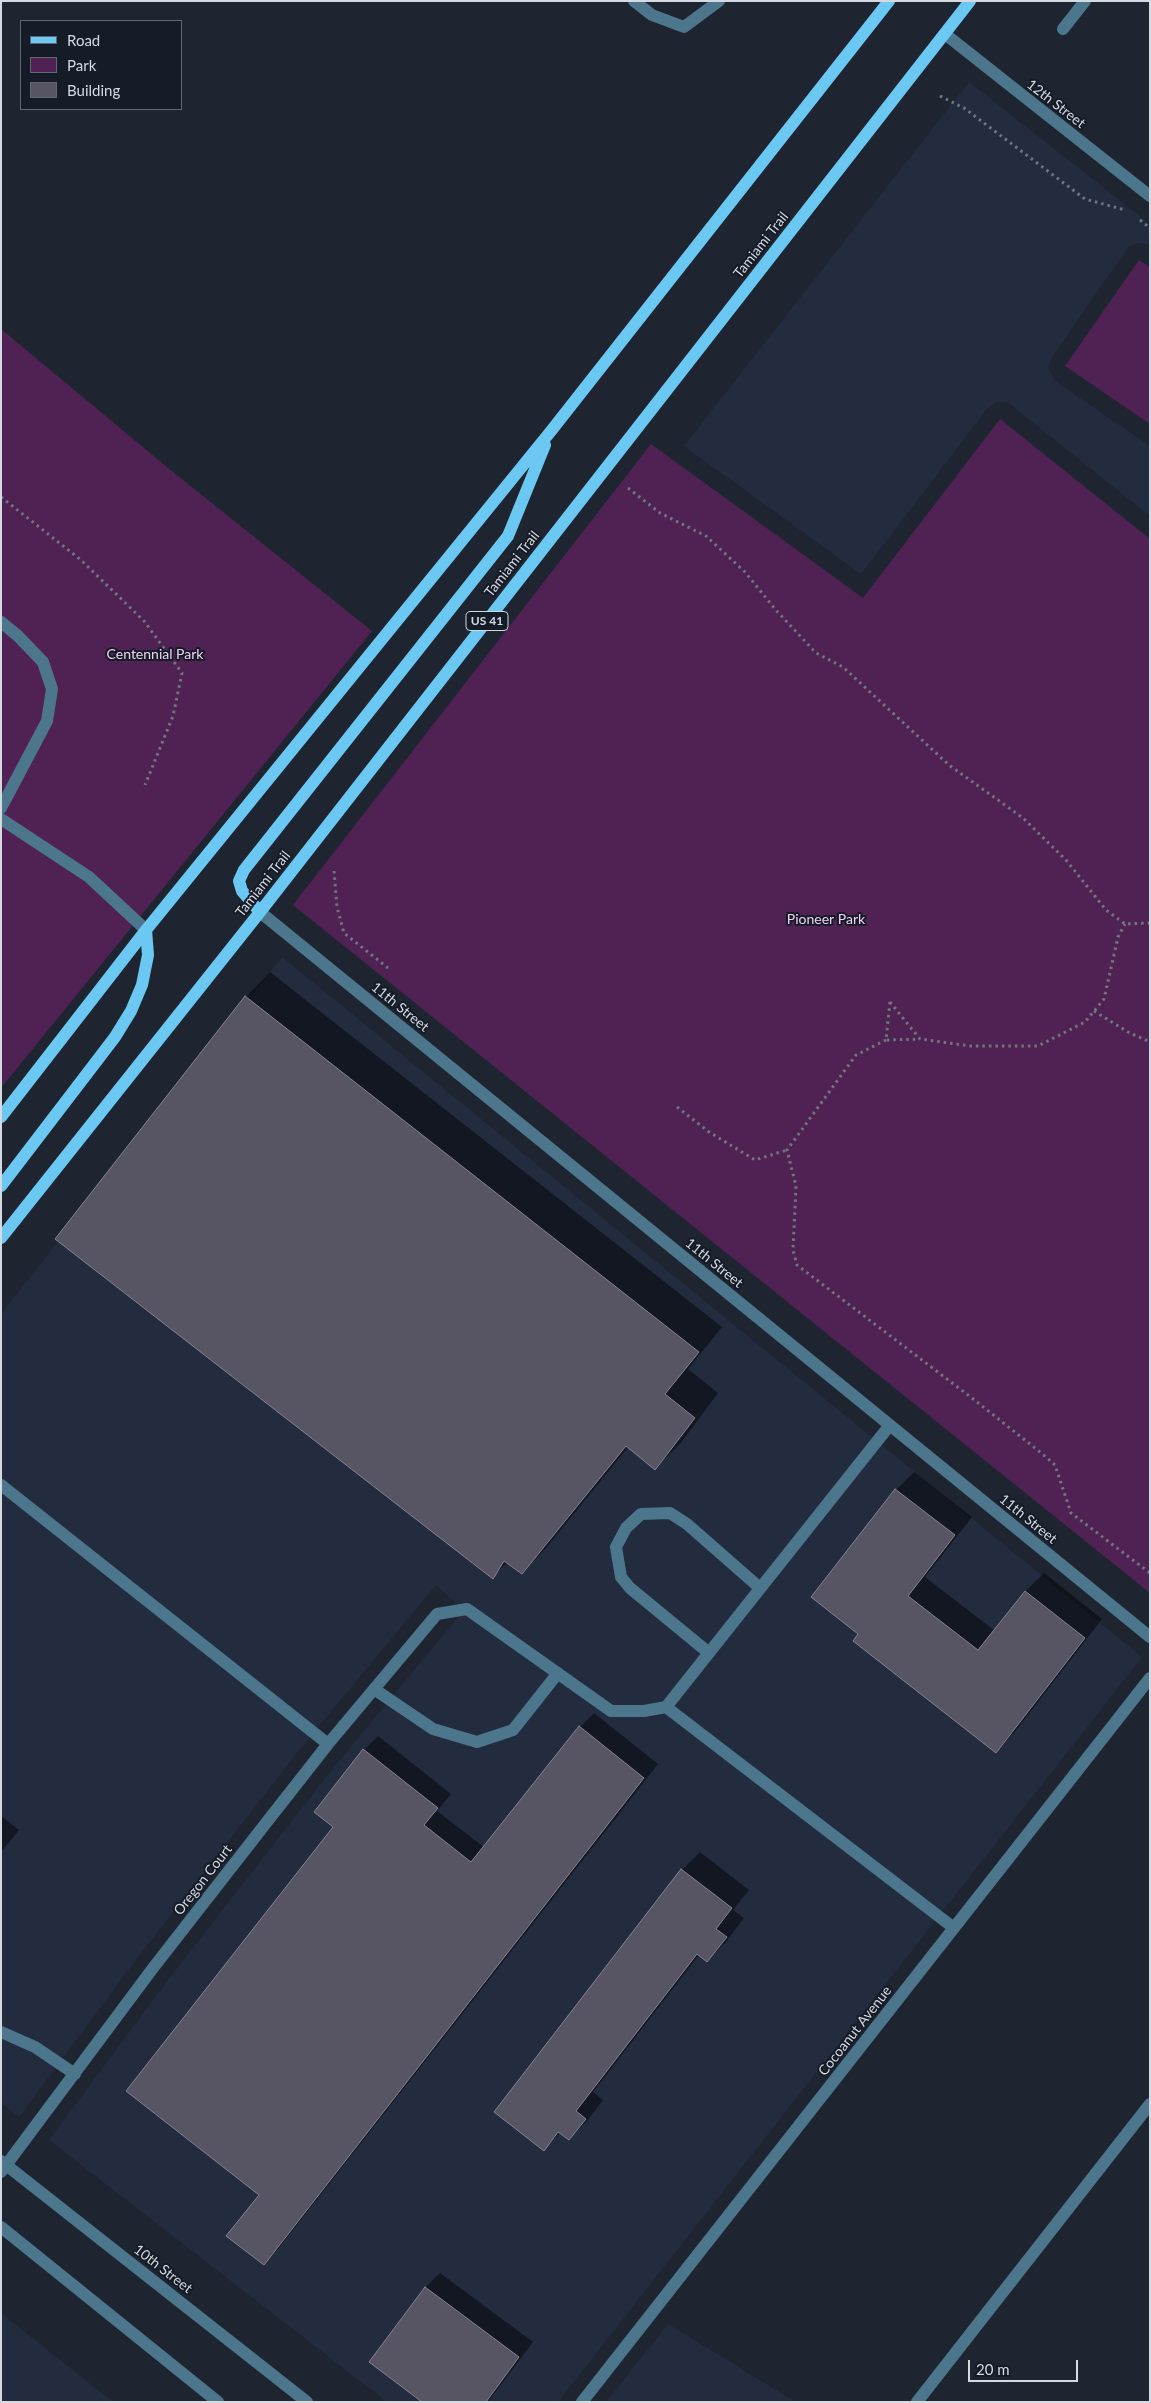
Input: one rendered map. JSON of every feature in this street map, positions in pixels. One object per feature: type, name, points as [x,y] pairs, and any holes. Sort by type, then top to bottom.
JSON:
[{"type":"main road","points":[[1,1117],[146,930],[551,431],[889,1]]},
{"type":"main road","name":"Tamiami Trail","points":[[1,1238],[260,912],[970,1]]},
{"type":"main road","points":[[260,912],[242,890],[238,881],[244,870],[508,536],[551,431]]},
{"type":"main road","points":[[1,1186],[115,1037],[131,1011],[142,984],[148,955],[146,930]]},
{"type":"street","points":[[634,1],[652,15],[684,27],[719,1]]},
{"type":"street","points":[[1063,29],[1085,1]]},
{"type":"street","name":"12th Street","points":[[945,34],[969,56],[1150,196]]},
{"type":"street","points":[[1,622],[18,636],[43,662],[52,689],[47,721],[1,808]]},
{"type":"street","points":[[1,819],[89,877],[146,930]]},
{"type":"street","name":"11th Street","points":[[260,912],[1150,1637]]},
{"type":"street","points":[[374,1689],[433,1729],[476,1742],[512,1730],[558,1673],[611,1711],[666,1707],[890,1425]]},
{"type":"street","points":[[1,1485],[328,1744]]},
{"type":"street","points":[[709,1653],[630,1588],[621,1577],[616,1547],[626,1528],[641,1514],[670,1514],[687,1524],[760,1588]]},
{"type":"street","name":"Oregon Court","points":[[3,2166],[75,2074],[153,1968],[328,1744],[437,1614],[467,1609],[558,1673]]},
{"type":"street","name":"Cocoanut Avenue","points":[[582,2402],[1150,1678]]},
{"type":"street","points":[[666,1707],[954,1928]]},
{"type":"street","points":[[1,2032],[35,2047],[75,2074]]},
{"type":"street","points":[[917,2402],[1150,2104]]},
{"type":"street","name":"10th Street","points":[[3,2166],[306,2402]]},
{"type":"street","points":[[1,2227],[218,2402]]},
{"type":"path","points":[[940,96],[964,108],[1085,199],[1129,211]]},
{"type":"path","points":[[1136,217],[1150,228]]},
{"type":"path","points":[[628,488],[660,513],[706,536],[745,572],[775,609],[816,653],[843,667],[949,765],[1023,818],[1066,860],[1106,910],[1125,924],[1150,923]]},
{"type":"path","points":[[1,497],[88,566],[144,621],[182,673],[173,716],[145,785]]},
{"type":"path","points":[[334,871],[337,907],[344,933],[388,968]]},
{"type":"path","points":[[677,1107],[709,1132],[755,1160],[787,1150],[856,1055],[886,1040],[920,1039],[970,1046],[1038,1046],[1084,1022],[1104,999],[1118,937],[1125,924]]},
{"type":"path","points":[[886,1040],[890,1002],[920,1039]]},
{"type":"path","points":[[1094,1011],[1128,1032],[1150,1042]]},
{"type":"path","points":[[787,1150],[796,1186],[794,1250],[797,1265],[1040,1452],[1054,1465],[1071,1512],[1150,1573]]},
{"type":"shaded area","points":[[969,82],[1150,224],[1150,245],[1139,243],[1129,246],[1052,357],[1048,368],[1055,381],[1150,446],[1150,516],[1007,402],[997,402],[987,409],[861,574],[684,446]]},
{"type":"shaded area","points":[[282,957],[1142,1657],[558,2402],[387,2402],[49,2140],[168,1980],[330,1772],[464,1610],[436,1585],[300,1749],[138,1957],[19,2117],[1,2103],[1,1314]]},
{"type":"shaded area","points":[[1,2313],[113,2402],[1,2402]]},
{"type":"shaded area","points":[[668,2324],[796,2402],[606,2402]]},
{"type":"green space","points":[[1139,260],[1150,267],[1150,424],[1065,366]]},
{"type":"green space","name":"Centennial Park","points":[[1,329],[168,468],[372,631],[1,1088]]},
{"type":"green space","name":"Pioneer Park","points":[[1000,419],[1150,539],[1150,1593],[293,905],[651,444],[863,598]]},
{"type":"building","points":[[245,996],[699,1352],[665,1394],[695,1418],[655,1470],[626,1446],[522,1574],[504,1561],[493,1579],[55,1239]]},
{"type":"building","points":[[895,1489],[955,1535],[908,1596],[978,1650],[1025,1591],[1085,1638],[996,1753],[853,1641],[858,1634],[811,1597]]},
{"type":"building","points":[[579,1726],[644,1778],[264,2265],[226,2236],[259,2195],[126,2091],[333,1827],[314,1812],[363,1749],[438,1808],[424,1825],[471,1862]]},
{"type":"building","points":[[681,1869],[732,1908],[716,1929],[727,1937],[707,1962],[697,1954],[576,2111],[586,2119],[569,2140],[558,2132],[544,2151],[494,2112]]},
{"type":"building","points":[[425,2287],[519,2357],[486,2402],[422,2402],[369,2362]]}]
